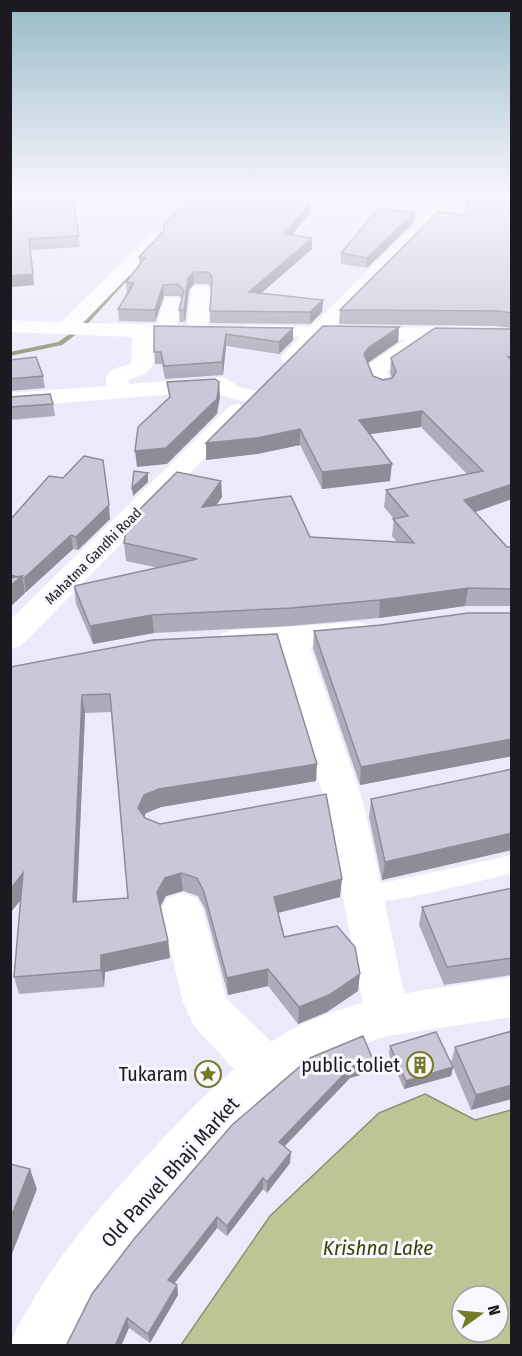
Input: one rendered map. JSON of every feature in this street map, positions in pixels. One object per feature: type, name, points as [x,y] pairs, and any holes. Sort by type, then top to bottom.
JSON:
[{"type":"street","points":[[66,329],[138,256]]},
{"type":"street","name":"Mahatma Gandhi Road","points":[[10,639],[393,256]]},
{"type":"street","points":[[197,331],[201,290]]},
{"type":"street","points":[[166,330],[172,302]]},
{"type":"street","points":[[490,333],[504,322],[512,320]]},
{"type":"street","points":[[10,326],[66,329],[109,325],[143,330],[490,333],[512,336]]},
{"type":"street","points":[[10,421],[104,412],[108,408],[117,376],[139,371],[142,368],[143,330]]},
{"type":"street","points":[[382,386],[376,370],[429,333]]},
{"type":"street","points":[[10,400],[222,384],[228,390],[266,383]]},
{"type":"street","points":[[204,641],[291,638],[390,628]]},
{"type":"street","points":[[291,638],[343,799],[387,1016]]},
{"type":"street","points":[[182,910],[205,1002],[210,1012],[268,1071]]},
{"type":"street","name":"Old Panvel Bhaji Market","points":[[38,1346],[74,1283],[115,1229],[214,1118],[292,1053],[321,1038],[387,1016],[512,997]]},
{"type":"lane","points":[[363,895],[407,888],[512,864]]},
{"type":"water","name":"Krishna Lake","points":[[425,1094],[475,1120],[511,1110],[511,1345],[181,1345],[270,1216],[379,1113]]},
{"type":"building","points":[[10,256],[31,256],[33,274],[10,276]]},
{"type":"building","points":[[291,256],[249,292],[323,300],[310,312],[210,311],[212,277],[208,272],[194,272],[188,278],[184,310],[179,310],[184,291],[178,284],[163,285],[155,310],[118,309],[134,283],[126,282],[145,258],[139,257]]},
{"type":"building","points":[[394,256],[512,256],[512,313],[340,310]]},
{"type":"building","points":[[154,326],[293,328],[279,342],[226,334],[222,362],[164,366],[161,352],[154,352]]},
{"type":"building","points":[[323,326],[399,327],[368,348],[364,354],[373,376],[383,380],[392,378],[396,372],[391,358],[435,328],[512,329],[512,357],[508,357],[512,360],[512,484],[464,500],[507,547],[512,547],[512,589],[468,588],[380,600],[291,608],[152,615],[90,626],[74,586],[197,559],[124,543],[127,522],[177,472],[221,481],[202,507],[291,496],[310,537],[414,543],[393,519],[408,516],[386,490],[483,471],[422,411],[359,420],[392,464],[322,472],[300,429],[257,438],[206,443]]},
{"type":"building","points":[[36,357],[43,376],[10,379],[10,360]]},
{"type":"building","points":[[215,379],[219,382],[217,399],[166,448],[135,451],[138,427],[170,397],[167,382]]},
{"type":"building","points":[[50,394],[53,404],[10,407],[10,397]]},
{"type":"building","points":[[84,456],[103,460],[109,505],[76,537],[71,535],[24,578],[10,575],[10,520],[49,476],[63,478]]},
{"type":"building","points":[[134,471],[148,473],[132,488]]},
{"type":"building","points":[[22,576],[10,586],[10,578]]},
{"type":"building","points":[[468,613],[512,613],[512,739],[361,767],[314,631],[381,625]]},
{"type":"building","points":[[277,634],[317,764],[159,789],[144,795],[138,808],[145,818],[160,824],[326,794],[342,879],[274,897],[284,937],[337,926],[355,947],[360,974],[329,995],[299,1007],[268,969],[227,978],[204,892],[197,878],[181,873],[165,878],[157,892],[168,941],[101,955],[101,970],[14,977],[23,873],[10,890],[10,667],[153,640]],"holes":[[[110,694],[128,898],[73,902],[82,695]]]},
{"type":"building","points":[[512,769],[512,833],[385,862],[371,799]]},
{"type":"building","points":[[512,888],[512,958],[447,967],[422,907]]},
{"type":"building","points":[[512,1031],[512,1085],[476,1095],[455,1047]]},
{"type":"building","name":"public toliet","points":[[436,1032],[453,1067],[406,1081],[390,1046]]},
{"type":"building","points":[[363,1036],[373,1060],[352,1066],[279,1142],[291,1152],[267,1182],[263,1178],[227,1226],[217,1217],[168,1280],[177,1285],[148,1334],[127,1318],[115,1346],[66,1346],[92,1294],[134,1239],[232,1125],[310,1058]]},
{"type":"building","points":[[10,1164],[30,1169],[10,1220]]},
{"type":"waterway","points":[[10,354],[60,344],[80,329],[128,276]]},
{"type":"place","name":"public toliet","points":[[420,1065]]},
{"type":"place","name":"Tukaram","points":[[208,1074]]}]
